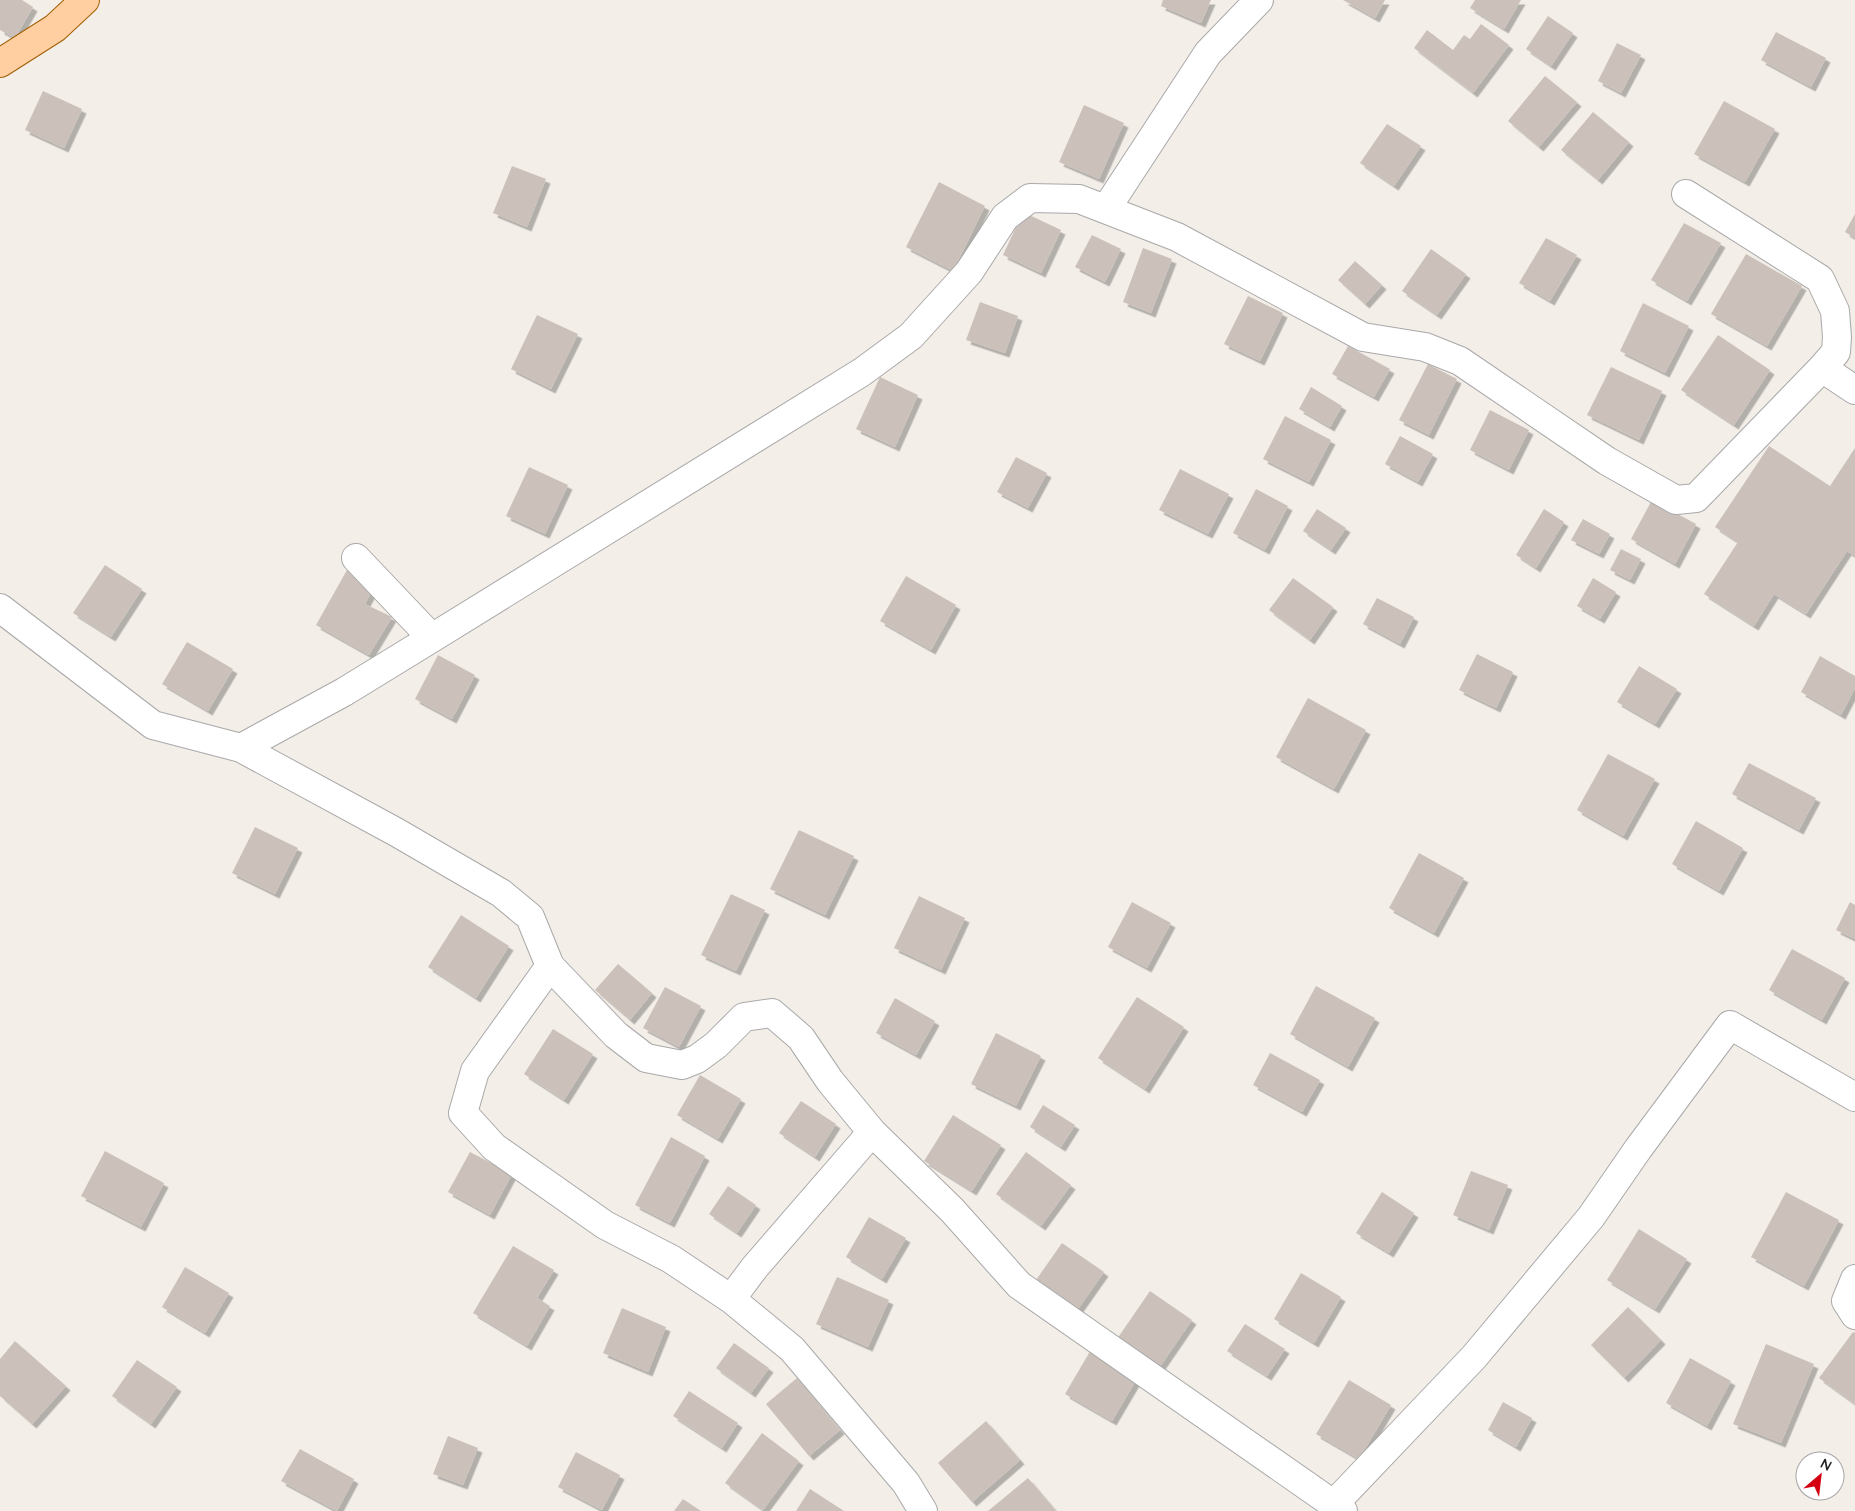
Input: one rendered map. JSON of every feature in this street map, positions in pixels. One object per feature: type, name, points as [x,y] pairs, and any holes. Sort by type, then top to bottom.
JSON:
[{"type":"main road","points":[[0,63],[55,28],[86,0]]},
{"type":"street","points":[[1106,210],[1208,53],[1259,0]]},
{"type":"street","points":[[242,748],[344,692],[862,372],[911,336],[969,272],[1005,217],[1030,198],[1079,199],[1177,237],[1363,337],[1425,347],[1460,361],[1607,461],[1676,500],[1696,498],[1822,368],[1836,352],[1838,337],[1835,311],[1820,279],[1686,194]]},
{"type":"street","points":[[1822,368],[1855,390]]},
{"type":"street","points":[[356,558],[432,638]]},
{"type":"street","points":[[0,608],[153,725],[242,748],[396,832],[501,893],[530,916],[550,966],[616,1035],[646,1058],[682,1065],[697,1059],[716,1045],[744,1017],[772,1013],[801,1038],[830,1081],[872,1132],[952,1210],[1019,1284],[1338,1507],[1474,1357],[1591,1217],[1638,1148],[1730,1025],[1855,1097]]},
{"type":"street","points":[[550,966],[475,1071],[463,1113],[494,1147],[605,1225],[671,1259],[731,1299],[792,1349],[900,1476],[923,1511]]},
{"type":"street","points":[[731,1299],[755,1267],[872,1132]]},
{"type":"street","points":[[1855,1279],[1846,1301],[1855,1315]]},
{"type":"building","points":[[0,0],[22,0],[33,7],[15,38],[0,30]]},
{"type":"building","points":[[1163,0],[1211,0],[1201,23],[1161,6]]},
{"type":"building","points":[[1343,0],[1385,0],[1375,18]]},
{"type":"building","points":[[1475,0],[1521,0],[1504,29],[1470,8]]},
{"type":"building","points":[[1548,16],[1573,33],[1551,66],[1526,49]]},
{"type":"building","points":[[1481,24],[1509,45],[1473,93],[1414,48],[1427,30],[1453,50],[1464,35],[1470,39]]},
{"type":"building","points":[[1776,32],[1826,58],[1811,87],[1761,60]]},
{"type":"building","points":[[1617,43],[1641,55],[1621,93],[1598,81]]},
{"type":"building","points":[[1545,76],[1577,102],[1539,147],[1508,121]]},
{"type":"building","points":[[43,91],[82,109],[64,148],[25,130]]},
{"type":"building","points":[[1724,101],[1775,129],[1745,182],[1694,154]]},
{"type":"building","points":[[1084,105],[1124,123],[1099,179],[1059,162]]},
{"type":"building","points":[[1593,112],[1629,142],[1598,180],[1561,150]]},
{"type":"building","points":[[1387,124],[1421,146],[1394,186],[1360,163]]},
{"type":"building","points":[[512,166],[546,179],[527,227],[493,213]]},
{"type":"building","points":[[939,182],[985,206],[953,271],[906,247]]},
{"type":"building","points":[[1023,212],[1061,230],[1041,273],[1003,255]]},
{"type":"building","points":[[1855,214],[1855,238],[1845,232]]},
{"type":"building","points":[[1684,223],[1721,243],[1687,301],[1651,280]]},
{"type":"building","points":[[1092,235],[1121,249],[1105,282],[1075,267]]},
{"type":"building","points":[[1546,238],[1577,255],[1550,301],[1519,283]]},
{"type":"building","points":[[1143,248],[1172,259],[1151,313],[1123,302]]},
{"type":"building","points":[[1431,249],[1466,274],[1437,315],[1402,291]]},
{"type":"building","points":[[1746,254],[1802,286],[1767,346],[1711,314]]},
{"type":"building","points":[[1355,261],[1382,285],[1365,304],[1338,280]]},
{"type":"building","points":[[1248,296],[1283,313],[1260,361],[1224,344]]},
{"type":"building","points":[[980,302],[1018,316],[1005,353],[966,340]]},
{"type":"building","points":[[1643,303],[1689,326],[1665,373],[1620,351]]},
{"type":"building","points":[[537,315],[578,334],[551,389],[511,369]]},
{"type":"building","points":[[1718,335],[1770,370],[1734,425],[1681,390]]},
{"type":"building","points":[[1348,346],[1390,369],[1374,397],[1332,374]]},
{"type":"building","points":[[1428,364],[1457,379],[1429,435],[1399,420]]},
{"type":"building","points":[[1611,367],[1662,391],[1639,440],[1587,415]]},
{"type":"building","points":[[880,377],[918,395],[895,447],[856,429]]},
{"type":"building","points":[[1311,387],[1342,406],[1330,427],[1299,409]]},
{"type":"building","points":[[1490,410],[1529,430],[1509,470],[1470,450]]},
{"type":"building","points":[[1285,416],[1331,440],[1309,482],[1263,459]]},
{"type":"building","points":[[1400,436],[1433,454],[1418,482],[1385,464]]},
{"type":"building","points":[[1769,446],[1830,486],[1855,448],[1855,556],[1847,551],[1806,614],[1774,594],[1754,626],[1704,594],[1738,542],[1715,527]]},
{"type":"building","points":[[1016,457],[1047,473],[1028,508],[997,492]]},
{"type":"building","points":[[529,467],[568,485],[545,534],[506,516]]},
{"type":"building","points":[[1180,469],[1229,494],[1208,534],[1159,510]]},
{"type":"building","points":[[1256,489],[1288,506],[1265,550],[1233,533]]},
{"type":"building","points":[[1652,500],[1696,524],[1675,564],[1631,539]]},
{"type":"building","points":[[1317,509],[1346,528],[1331,550],[1303,531]]},
{"type":"building","points":[[1544,509],[1564,522],[1536,568],[1516,555]]},
{"type":"building","points":[[1583,519],[1610,534],[1599,554],[1571,540]]},
{"type":"building","points":[[1621,549],[1641,559],[1630,580],[1610,570]]},
{"type":"building","points":[[105,565],[142,589],[111,637],[73,613]]},
{"type":"building","points":[[347,570],[373,589],[365,604],[392,617],[369,655],[316,625]]},
{"type":"building","points":[[906,576],[956,605],[931,650],[880,621]]},
{"type":"building","points":[[1293,578],[1333,607],[1310,640],[1269,610]]},
{"type":"building","points":[[1593,578],[1616,592],[1600,619],[1577,606]]},
{"type":"building","points":[[1377,598],[1414,617],[1400,644],[1363,624]]},
{"type":"building","points":[[187,642],[233,669],[208,711],[162,684]]},
{"type":"building","points":[[1477,654],[1513,672],[1496,708],[1459,690]]},
{"type":"building","points":[[438,655],[475,675],[452,719],[415,699]]},
{"type":"building","points":[[1820,656],[1855,676],[1855,688],[1841,715],[1801,692]]},
{"type":"building","points":[[1639,666],[1677,689],[1655,724],[1617,702]]},
{"type":"building","points":[[1308,698],[1366,730],[1334,789],[1276,757]]},
{"type":"building","points":[[1608,754],[1655,779],[1623,836],[1577,810]]},
{"type":"building","points":[[1749,763],[1816,798],[1799,830],[1732,794]]},
{"type":"building","points":[[1696,821],[1743,848],[1719,891],[1672,864]]},
{"type":"building","points":[[255,827],[298,848],[275,894],[232,873]]},
{"type":"building","points":[[799,830],[854,856],[825,915],[770,889]]},
{"type":"building","points":[[1419,853],[1464,878],[1434,933],[1389,908]]},
{"type":"building","points":[[731,894],[765,910],[736,971],[701,955]]},
{"type":"building","points":[[919,896],[965,918],[941,970],[894,948]]},
{"type":"building","points":[[1132,902],[1171,923],[1147,968],[1108,947]]},
{"type":"building","points":[[1850,902],[1855,905],[1855,939],[1836,930]]},
{"type":"building","points":[[461,915],[509,946],[476,998],[428,967]]},
{"type":"building","points":[[1792,949],[1845,978],[1822,1020],[1769,990]]},
{"type":"building","points":[[618,964],[652,993],[630,1020],[595,990]]},
{"type":"building","points":[[1316,986],[1375,1018],[1348,1067],[1290,1034]]},
{"type":"building","points":[[665,987],[701,1006],[679,1047],[643,1028]]},
{"type":"building","points":[[1137,997],[1184,1027],[1145,1089],[1098,1058]]},
{"type":"building","points":[[895,998],[935,1021],[916,1055],[876,1033]]},
{"type":"building","points":[[553,1029],[593,1054],[564,1100],[524,1074]]},
{"type":"building","points":[[996,1033],[1041,1056],[1016,1106],[971,1084]]},
{"type":"building","points":[[1270,1053],[1320,1080],[1302,1112],[1253,1085]]},
{"type":"building","points":[[700,1075],[741,1099],[718,1139],[677,1115]]},
{"type":"building","points":[[801,1101],[836,1124],[815,1157],[779,1133]]},
{"type":"building","points":[[1043,1105],[1075,1125],[1061,1147],[1030,1127]]},
{"type":"building","points":[[953,1115],[1001,1145],[972,1191],[924,1161]]},
{"type":"building","points":[[671,1137],[705,1156],[670,1223],[635,1205]]},
{"type":"building","points":[[105,1151],[164,1183],[141,1227],[81,1196]]},
{"type":"building","points":[[470,1152],[512,1174],[490,1215],[448,1192]]},
{"type":"building","points":[[1026,1152],[1071,1185],[1041,1226],[996,1194]]},
{"type":"building","points":[[1471,1171],[1508,1185],[1489,1230],[1453,1215]]},
{"type":"building","points":[[728,1186],[756,1205],[737,1233],[709,1214]]},
{"type":"building","points":[[1382,1192],[1414,1213],[1389,1253],[1356,1233]]},
{"type":"building","points":[[1786,1192],[1839,1220],[1804,1286],[1751,1257]]},
{"type":"building","points":[[869,1217],[906,1238],[882,1279],[846,1257]]},
{"type":"building","points":[[1639,1229],[1687,1259],[1655,1309],[1607,1280]]},
{"type":"building","points":[[1062,1243],[1104,1272],[1078,1309],[1036,1280]]},
{"type":"building","points":[[513,1246],[554,1270],[537,1298],[550,1306],[527,1346],[473,1313]]},
{"type":"building","points":[[185,1267],[229,1293],[205,1333],[162,1307]]},
{"type":"building","points":[[1301,1273],[1341,1297],[1314,1343],[1274,1319]]},
{"type":"building","points":[[837,1277],[889,1300],[868,1347],[816,1324]]},
{"type":"building","points":[[1150,1291],[1192,1320],[1159,1368],[1117,1339]]},
{"type":"building","points":[[1628,1307],[1661,1340],[1624,1378],[1591,1345]]},
{"type":"building","points":[[622,1308],[666,1327],[648,1372],[603,1353]]},
{"type":"building","points":[[1245,1324],[1285,1349],[1267,1376],[1227,1351]]},
{"type":"building","points":[[1853,1332],[1855,1333],[1855,1404],[1819,1378]]},
{"type":"building","points":[[15,1341],[66,1386],[32,1424],[0,1396],[0,1359]]},
{"type":"building","points":[[734,1343],[769,1368],[751,1393],[716,1368]]},
{"type":"building","points":[[1766,1344],[1814,1364],[1781,1443],[1733,1424]]},
{"type":"building","points":[[1092,1348],[1139,1375],[1112,1421],[1065,1394]]},
{"type":"building","points":[[1690,1358],[1731,1381],[1707,1426],[1666,1403]]},
{"type":"building","points":[[137,1360],[177,1387],[151,1424],[112,1396]]},
{"type":"building","points":[[797,1378],[840,1430],[809,1456],[766,1404]]},
{"type":"building","points":[[1349,1380],[1391,1405],[1359,1459],[1316,1434]]},
{"type":"building","points":[[689,1391],[738,1423],[722,1448],[673,1416]]},
{"type":"building","points":[[1503,1402],[1532,1418],[1516,1447],[1488,1430]]},
{"type":"building","points":[[986,1421],[1020,1460],[972,1502],[938,1463]]},
{"type":"building","points":[[762,1433],[799,1461],[763,1510],[725,1483]]},
{"type":"building","points":[[448,1436],[478,1448],[463,1485],[433,1474]]},
{"type":"building","points":[[300,1449],[354,1479],[337,1511],[281,1481]]},
{"type":"building","points":[[576,1452],[620,1475],[602,1510],[558,1487]]},
{"type":"building","points":[[1028,1478],[1056,1511],[988,1511]]},
{"type":"building","points":[[810,1489],[844,1511],[796,1511]]},
{"type":"building","points":[[683,1499],[701,1511],[674,1511]]}]
